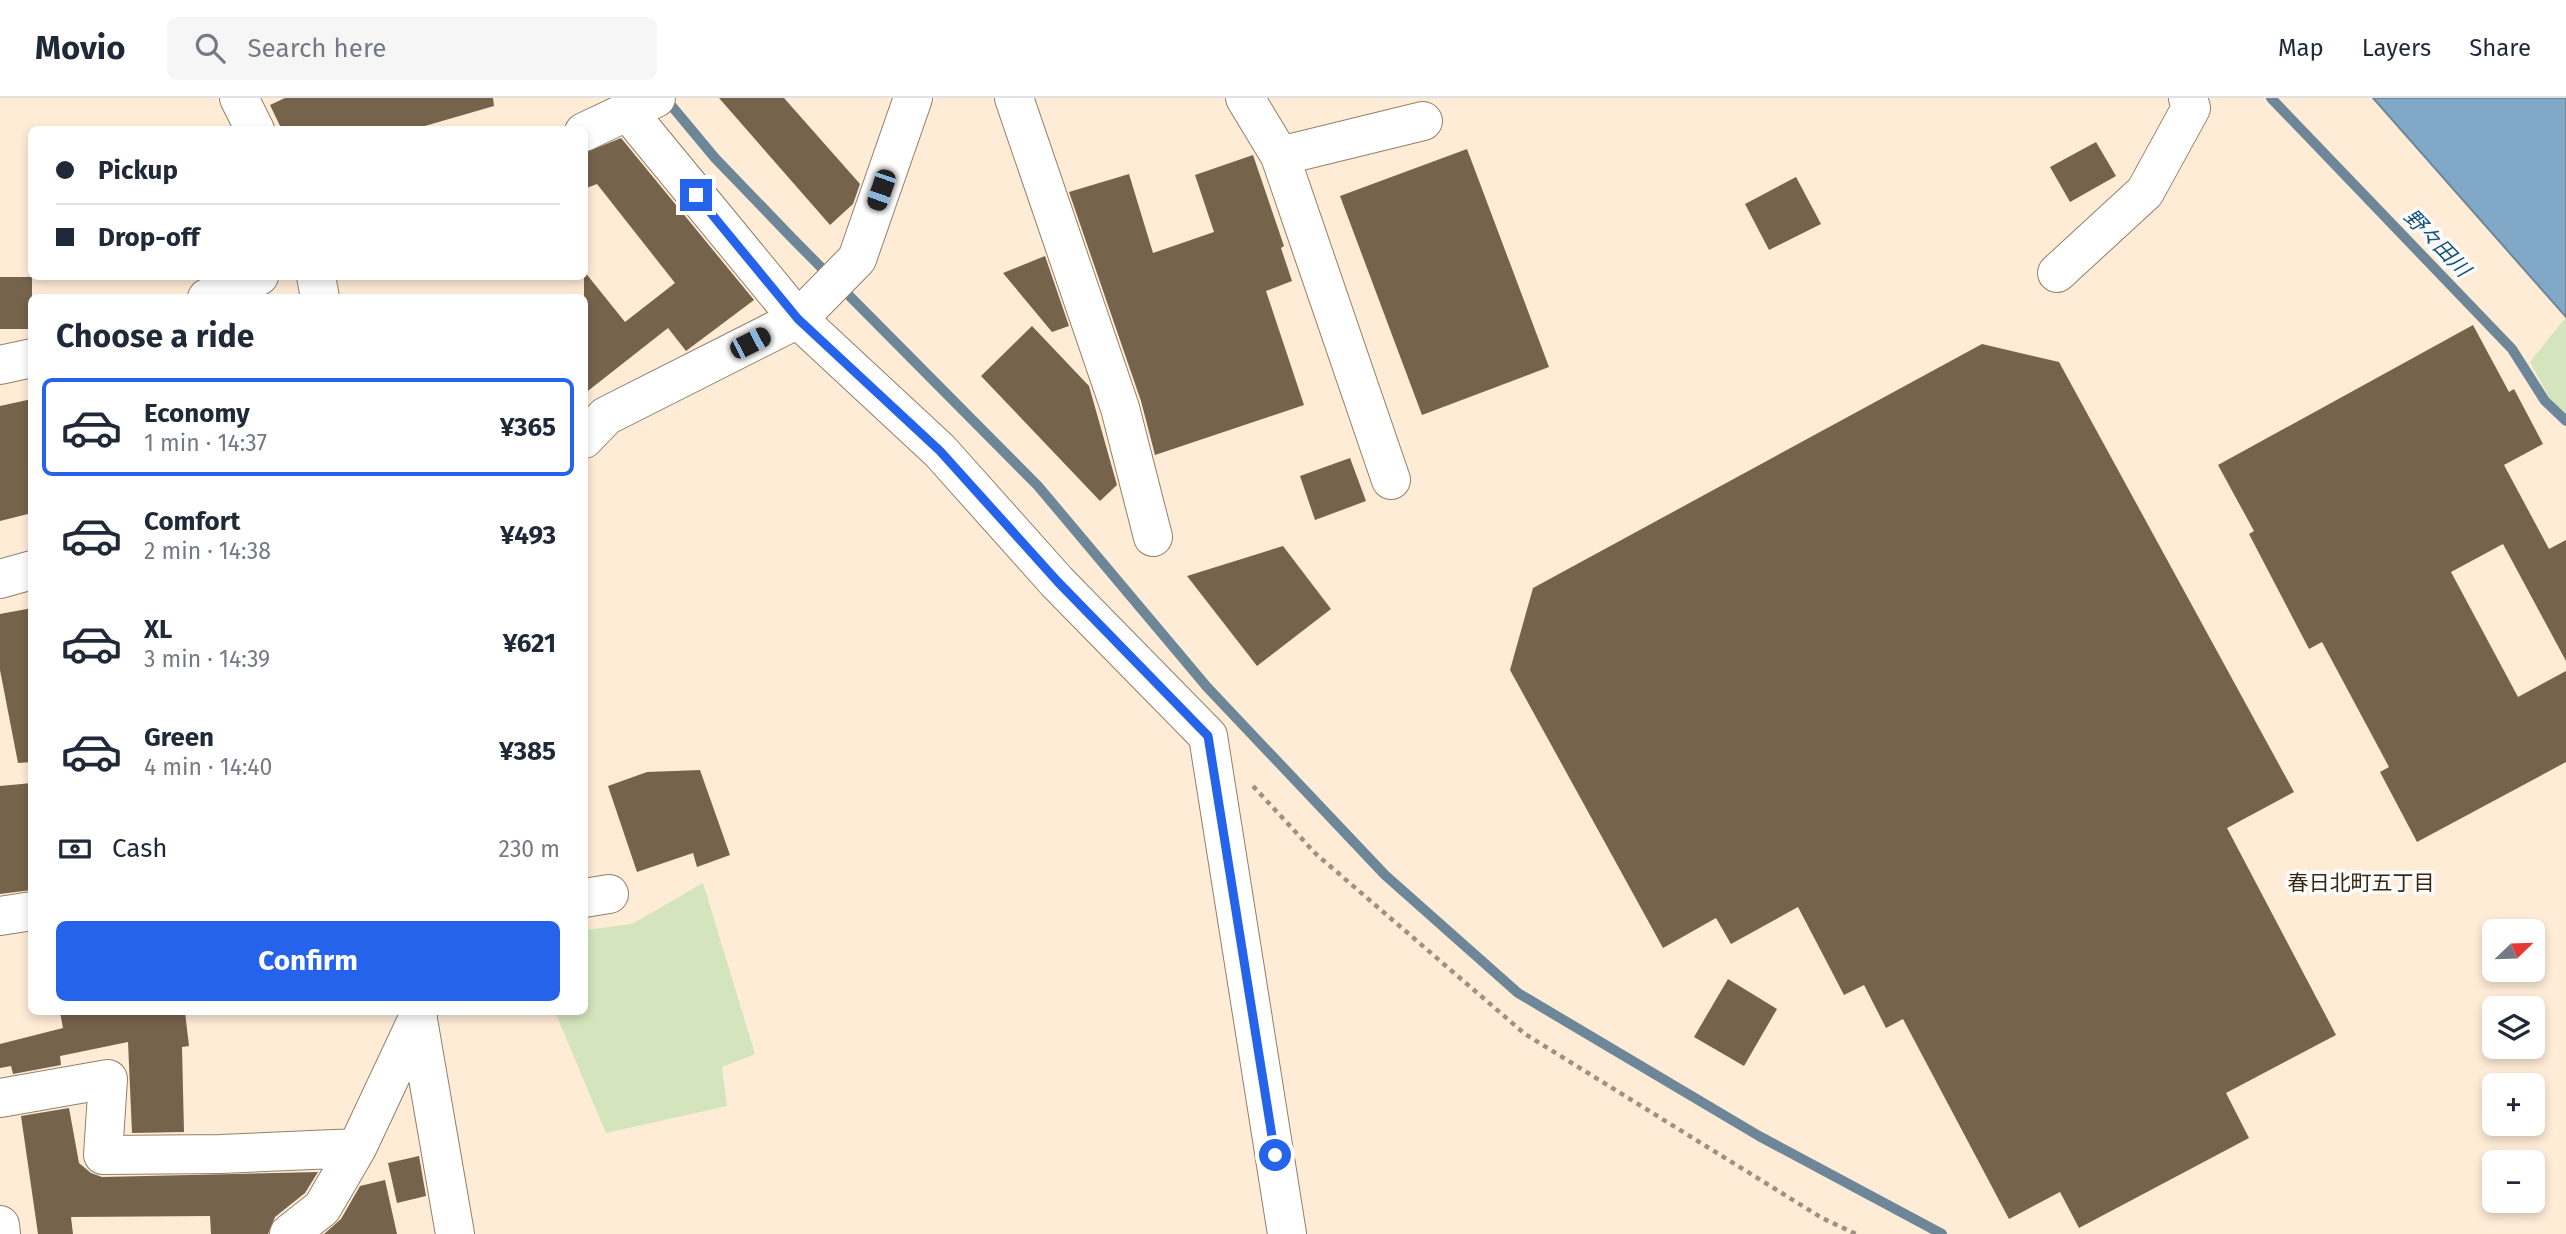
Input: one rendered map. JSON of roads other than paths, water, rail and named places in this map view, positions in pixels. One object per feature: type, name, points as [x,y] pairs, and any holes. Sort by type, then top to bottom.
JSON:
[{"type":"street","points":[[239,98],[253,126]]},
{"type":"street","points":[[588,435],[606,416],[805,313],[857,259],[913,98]]},
{"type":"street","points":[[1014,98],[1120,408],[1153,537]]},
{"type":"street","points":[[1245,98],[1280,156],[1391,480]]},
{"type":"street","points":[[2057,272],[2145,192],[2191,108],[2188,98]]},
{"type":"street","points":[[588,130],[642,105],[805,313],[940,451],[1058,582],[1208,736],[1287,1234]]},
{"type":"street","points":[[1280,156],[1423,121]]},
{"type":"street","points":[[216,294],[250,280]]},
{"type":"street","points":[[0,365],[28,359]]},
{"type":"street","points":[[0,579],[28,571]]},
{"type":"street","points":[[0,916],[28,912]]},
{"type":"street","points":[[289,1234],[321,1208],[357,1148],[417,1015]]},
{"type":"street","points":[[417,1015],[455,1234]]},
{"type":"street","points":[[0,1098],[108,1079],[103,1154],[221,1154],[357,1148]]},
{"type":"street","points":[[0,1226],[1,1234]]},
{"type":"water","points":[[2373,98],[2566,98],[2566,317]]},
{"type":"waterway","points":[[665,98],[715,158],[1038,486],[1207,687],[1385,875],[1518,993],[1759,1136],[1942,1234]]},
{"type":"waterway","name":"野々田川","points":[[2271,98],[2512,349],[2545,401],[2566,421]]},
{"type":"district","name":"春日北町五丁目","points":[[2361,883]]}]
